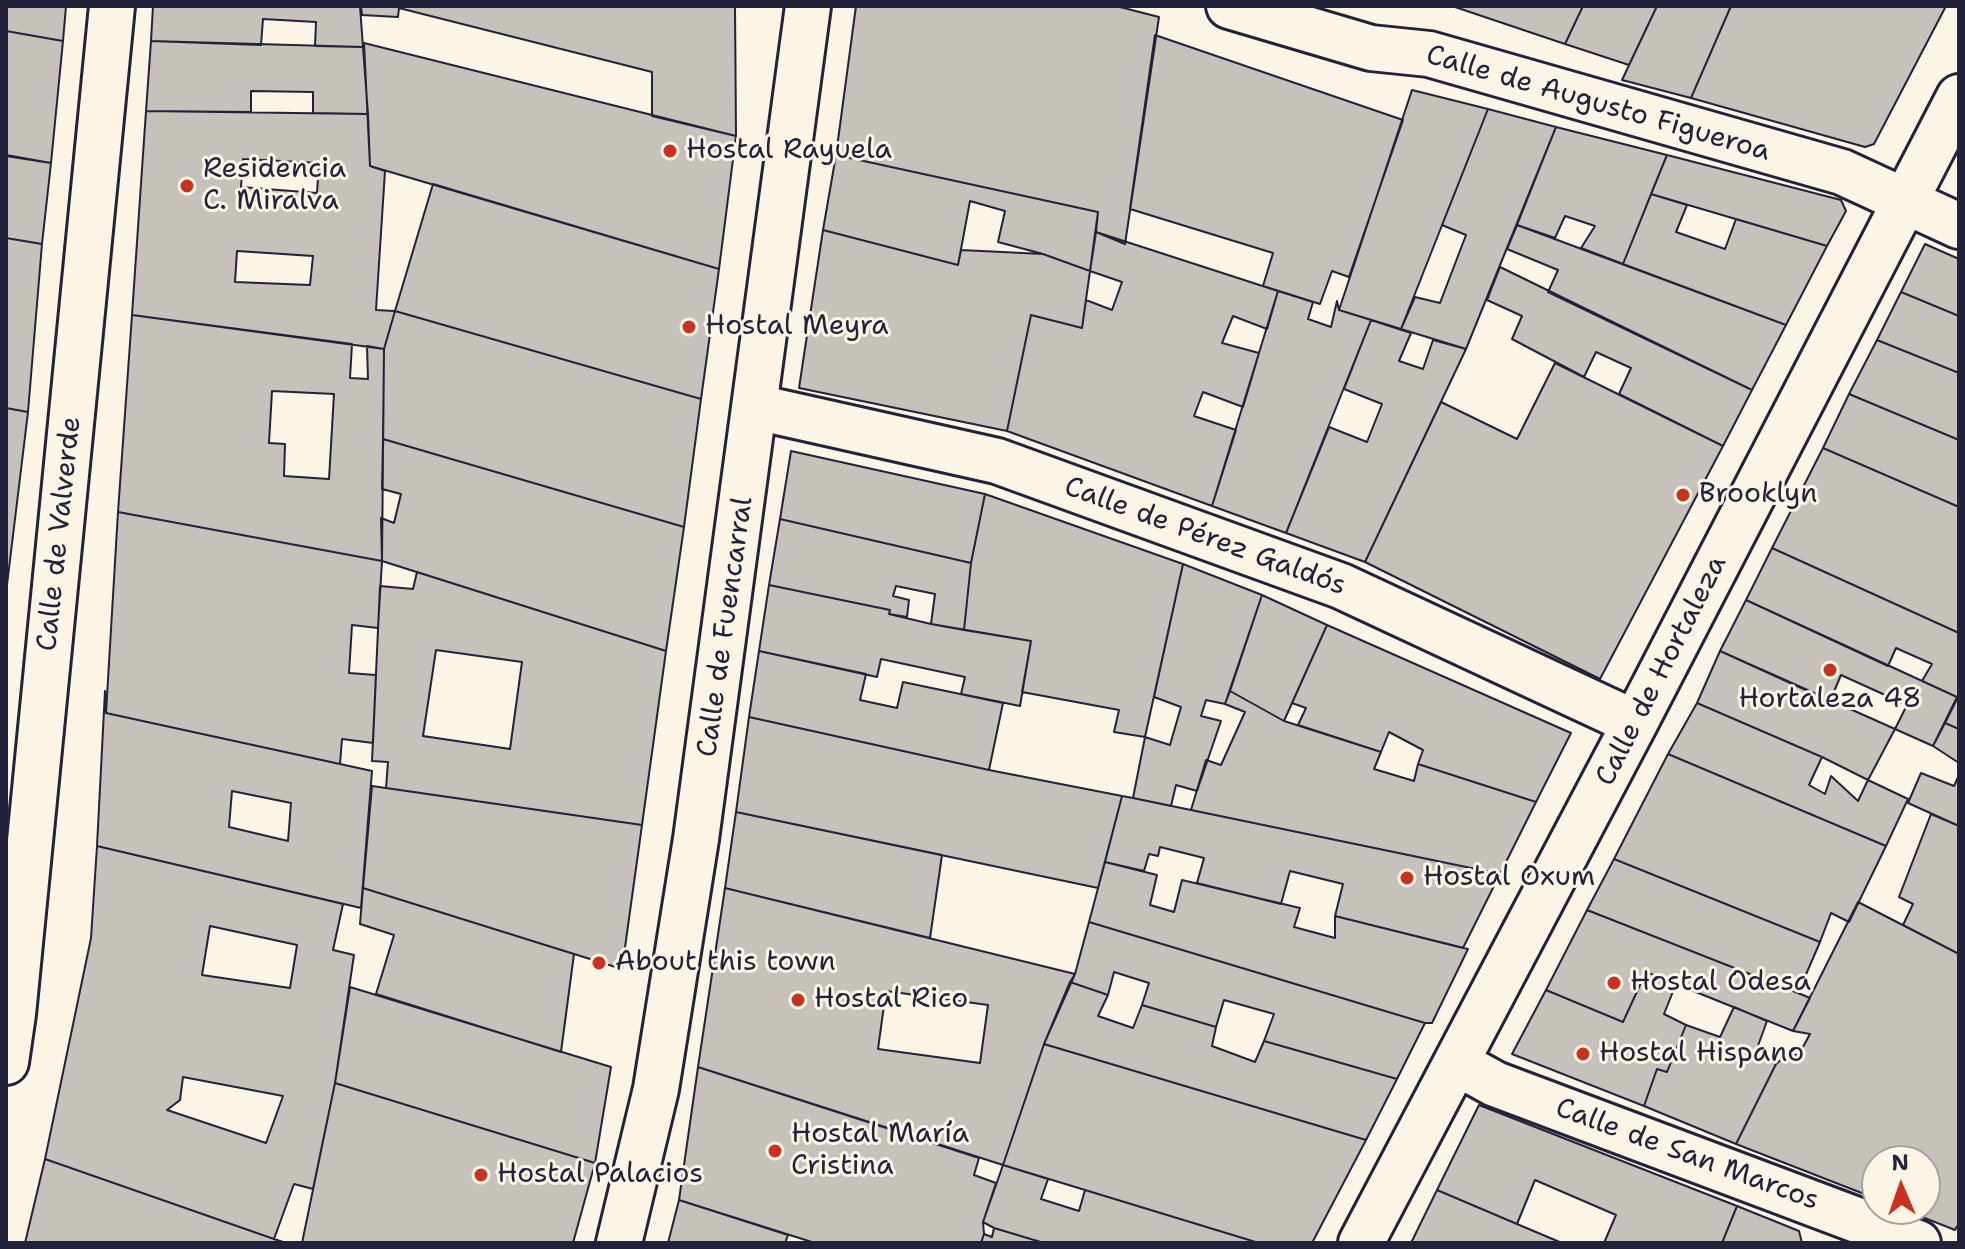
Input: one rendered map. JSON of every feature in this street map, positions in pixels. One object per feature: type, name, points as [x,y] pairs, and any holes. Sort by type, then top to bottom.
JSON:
[{"type":"street","name":"Calle de Valverde","points":[[6,1062],[112,6]]},
{"type":"street","name":"Calle de Fuencarral","points":[[619,1243],[656,1089],[696,839],[808,6]]},
{"type":"street","name":"Calle de Augusto Figueroa","points":[[1229,6],[1371,48],[1429,54],[1842,172],[1959,226]]},
{"type":"street","name":"Calle de Hortaleza","points":[[1361,1243],[1959,97]]},
{"type":"street","name":"Calle de Pérez Galdós","points":[[756,407],[997,461],[1341,586],[1635,723]]},
{"type":"street","name":"Calle de San Marcos","points":[[1457,1063],[1495,1084],[1840,1228],[1918,1243]]},
{"type":"building","points":[[6,6],[66,6],[63,41],[6,31]]},
{"type":"building","points":[[153,6],[360,6],[363,47],[315,46],[316,22],[263,19],[261,45],[151,41]]},
{"type":"building","points":[[361,6],[735,6],[736,136],[652,116],[652,72],[399,8],[398,17],[362,15]]},
{"type":"building","points":[[856,6],[1116,6],[1159,17],[1125,244],[1096,232],[1098,212],[836,155]]},
{"type":"building","points":[[1452,6],[1583,6],[1565,44]]},
{"type":"building","points":[[1583,6],[1657,6],[1629,65],[1565,44]]},
{"type":"building","points":[[1657,6],[1731,6],[1691,98],[1622,80]]},
{"type":"building","points":[[1731,6],[1946,6],[1874,144],[1865,147],[1691,98]]},
{"type":"building","points":[[6,31],[63,41],[51,163],[6,155]]},
{"type":"building","points":[[1155,35],[1403,120],[1349,277],[1332,271],[1320,304],[1263,286],[1273,253],[1130,209]]},
{"type":"building","points":[[151,41],[363,47],[368,114],[313,113],[313,92],[251,91],[251,112],[146,111]]},
{"type":"building","points":[[364,43],[736,136],[719,269],[370,166]]},
{"type":"building","points":[[1412,90],[1488,109],[1401,329],[1339,310]]},
{"type":"building","points":[[1488,109],[1556,127],[1466,349],[1401,329],[1415,297],[1440,303],[1466,235],[1442,225]]},
{"type":"building","points":[[146,111],[368,114],[370,166],[385,171],[376,310],[395,311],[384,349],[132,315]],"holes":[[[243,159],[319,163],[317,193],[241,187]],[[237,251],[313,256],[310,285],[235,282]]]},
{"type":"building","points":[[1556,127],[1667,155],[1623,264],[1581,248],[1595,226],[1565,216],[1555,238],[1517,225]]},
{"type":"building","points":[[836,155],[1098,212],[1090,271],[998,242],[1005,211],[970,201],[958,265],[823,230]]},
{"type":"building","points":[[1667,155],[1841,200],[1846,211],[1827,246],[1651,194]]},
{"type":"building","points":[[6,156],[51,163],[42,244],[6,238]]},
{"type":"building","points":[[433,184],[719,269],[701,399],[395,311]]},
{"type":"building","points":[[1651,194],[1687,205],[1676,232],[1725,249],[1736,219],[1827,246],[1786,325],[1623,264]]},
{"type":"building","points":[[1517,225],[1786,325],[1752,390],[1548,292],[1558,270],[1507,249]]},
{"type":"building","points":[[823,230],[958,265],[961,250],[1043,254],[1090,271],[1082,328],[1031,315],[1007,431],[799,388]]},
{"type":"building","points":[[1096,232],[1278,291],[1267,329],[1233,316],[1222,343],[1259,353],[1243,407],[1203,392],[1194,416],[1236,430],[1212,506],[1007,431],[1031,315],[1082,328],[1086,300],[1112,310],[1122,282],[1090,271]]},
{"type":"building","points":[[6,238],[42,244],[28,412],[6,408]]},
{"type":"building","points":[[1925,244],[1959,259],[1959,316],[1901,292]]},
{"type":"building","points":[[1500,267],[1752,390],[1723,446],[1619,394],[1631,368],[1596,352],[1584,377],[1512,339],[1522,316],[1487,300]]},
{"type":"building","points":[[1278,291],[1313,302],[1308,319],[1331,327],[1337,301],[1339,310],[1371,320],[1286,533],[1212,506]]},
{"type":"building","points":[[1901,292],[1959,316],[1959,373],[1877,340]]},
{"type":"building","points":[[395,311],[701,399],[684,527],[383,439],[384,349]]},
{"type":"building","points":[[132,315],[352,344],[350,378],[368,379],[367,346],[384,349],[382,561],[118,512]],"holes":[[[272,391],[334,394],[329,479],[284,476],[285,444],[269,443]]]},
{"type":"building","points":[[1371,320],[1411,333],[1399,361],[1423,369],[1433,340],[1466,349],[1365,562],[1286,533],[1329,427],[1367,442],[1382,404],[1344,389]]},
{"type":"building","points":[[1877,340],[1959,373],[1959,440],[1849,394]]},
{"type":"building","points":[[1555,363],[1723,446],[1600,679],[1365,562],[1441,402],[1517,439]]},
{"type":"building","points":[[1849,394],[1959,440],[1959,507],[1823,448]]},
{"type":"building","points":[[6,408],[28,412],[6,593]]},
{"type":"building","points":[[383,439],[684,527],[666,651],[382,561],[381,518],[394,523],[401,494],[382,489]]},
{"type":"building","points":[[1823,448],[1959,507],[1959,633],[1772,548]]},
{"type":"building","points":[[791,451],[985,494],[971,563],[780,519]]},
{"type":"building","points":[[985,494],[1183,564],[1145,737],[1114,732],[1119,710],[1022,692],[1031,641],[964,630],[971,563]]},
{"type":"building","points":[[118,512],[382,561],[378,628],[352,625],[349,673],[376,675],[373,743],[342,739],[340,764],[106,713]]},
{"type":"building","points":[[780,519],[971,563],[964,630],[931,624],[935,594],[896,586],[893,596],[909,600],[907,617],[889,614],[890,610],[769,585]]},
{"type":"building","points":[[1772,548],[1959,633],[1959,695],[1957,697],[1922,681],[1932,664],[1896,648],[1888,666],[1746,600]]},
{"type":"building","points":[[1183,564],[1262,595],[1225,704],[1206,700],[1201,716],[1221,721],[1197,791],[1176,785],[1171,806],[1133,798],[1145,737],[1170,745],[1181,707],[1154,697]]},
{"type":"building","points":[[417,572],[666,651],[642,825],[386,788],[388,762],[372,761],[380,586],[413,589]],"holes":[[[436,650],[522,662],[510,749],[423,736]]]},
{"type":"building","points":[[769,585],[890,610],[889,614],[931,624],[1031,641],[1020,706],[961,694],[965,677],[881,659],[877,677],[759,651]]},
{"type":"building","points":[[1262,595],[1327,625],[1284,721],[1230,691]]},
{"type":"building","name":"Hortaleza 48","points":[[1746,600],[1957,697],[1933,746],[1895,729],[1907,705],[1841,675],[1830,701],[1720,651]]},
{"type":"building","points":[[1327,625],[1571,733],[1536,802],[1418,764],[1423,750],[1389,732],[1381,752],[1298,725],[1306,708],[1292,703]]},
{"type":"building","points":[[759,651],[866,674],[860,700],[897,708],[903,682],[1003,703],[989,770],[749,717]]},
{"type":"building","points":[[1720,651],[1895,729],[1868,780],[1697,703]]},
{"type":"building","points":[[105,691],[106,713],[372,771],[361,908],[97,846]],"holes":[[[232,791],[291,803],[288,841],[229,827]]]},
{"type":"building","points":[[1230,691],[1284,721],[1381,752],[1374,769],[1414,781],[1418,764],[1536,802],[1500,874],[1191,810],[1206,760],[1221,765],[1245,712],[1225,704]]},
{"type":"building","points":[[1959,695],[1959,729],[1945,723]]},
{"type":"building","points":[[1697,703],[1822,757],[1809,785],[1825,794],[1831,776],[1858,801],[1868,780],[1908,799],[1886,846],[1668,754]]},
{"type":"building","points":[[749,717],[1122,796],[1098,888],[736,812]]},
{"type":"building","points":[[1945,723],[1959,729],[1959,763],[1933,746]]},
{"type":"building","points":[[1668,754],[1886,846],[1849,922],[1831,913],[1820,942],[1614,859]]},
{"type":"building","points":[[1921,773],[1954,786],[1959,775],[1959,826],[1908,803]]},
{"type":"building","points":[[372,786],[642,825],[622,969],[363,888]]},
{"type":"building","points":[[1122,796],[1500,874],[1463,948],[1335,916],[1343,884],[1290,871],[1281,904],[1197,883],[1204,858],[1160,847],[1158,856],[1149,854],[1144,871],[1105,862]]},
{"type":"building","points":[[736,812],[942,855],[930,938],[725,888]]},
{"type":"building","points":[[1931,814],[1959,826],[1959,954],[1903,925],[1913,904],[1899,897]]},
{"type":"building","points":[[97,846],[343,904],[333,950],[354,955],[335,1083],[313,1189],[294,1184],[274,1239],[45,1159],[91,938]],"holes":[[[210,926],[297,945],[290,988],[202,975]],[[183,1077],[283,1096],[266,1143],[167,1110],[180,1100]]]},
{"type":"building","points":[[1614,859],[1820,942],[1798,993],[1587,910]]},
{"type":"building","points":[[1105,862],[1157,875],[1150,905],[1174,912],[1182,880],[1300,908],[1294,927],[1335,938],[1335,916],[1468,949],[1432,1023],[1425,1023],[1089,922]]},
{"type":"building","points":[[363,888],[574,954],[561,1052],[376,994],[394,935],[360,924]]},
{"type":"building","points":[[725,888],[1075,974],[1044,1044],[1003,1165],[698,1067]],"holes":[[[886,991],[988,1005],[980,1063],[878,1049]]]},
{"type":"building","points":[[1858,902],[1959,954],[1959,1223],[1955,1230],[1941,1224],[1941,1145],[1861,1145],[1861,1193],[1736,1144],[1776,1064],[1790,1052],[1798,1056],[1810,1034],[1793,1031]]},
{"type":"building","points":[[1587,910],[1810,998],[1793,1031],[1646,972],[1623,1022],[1546,990]]},
{"type":"building","points":[[1089,922],[1425,1023],[1397,1079],[1264,1041],[1274,1014],[1224,1000],[1216,1027],[1142,1005],[1149,983],[1114,972],[1108,995],[1070,982]]},
{"type":"building","points":[[1646,972],[1676,984],[1664,1014],[1686,1025],[1667,1072],[1657,1069],[1644,1106],[1512,1054],[1546,990],[1623,1022]]},
{"type":"building","points":[[1070,982],[1108,995],[1098,1016],[1133,1028],[1142,1005],[1216,1027],[1212,1046],[1255,1062],[1264,1041],[1397,1079],[1366,1140],[1044,1044]]},
{"type":"building","points":[[350,987],[611,1067],[595,1163],[335,1083]]},
{"type":"building","points":[[1734,1007],[1767,1021],[1755,1054],[1776,1064],[1736,1144],[1644,1106],[1657,1069],[1667,1072],[1686,1025],[1720,1037]]},
{"type":"building","points":[[1044,1044],[1366,1140],[1312,1243],[1259,1243],[1003,1165]]},
{"type":"building","points":[[698,1067],[979,1158],[974,1175],[996,1183],[983,1222],[981,1243],[815,1243],[679,1200]]},
{"type":"building","points":[[335,1083],[595,1163],[573,1243],[302,1243]]},
{"type":"building","points":[[1479,1105],[1737,1206],[1722,1243],[1604,1243],[1616,1215],[1535,1180],[1517,1224],[1437,1190]]},
{"type":"building","points":[[45,1159],[274,1239],[286,1243],[25,1243]]},
{"type":"building","points":[[1003,1165],[1048,1179],[1041,1199],[1079,1211],[1085,1190],[1259,1243],[1044,1243],[994,1228],[983,1222]]},
{"type":"building","points":[[1437,1190],[1517,1224],[1562,1243],[1411,1243]]},
{"type":"building","points":[[679,1200],[788,1235],[785,1243],[668,1243]]},
{"type":"building","points":[[1737,1206],[1799,1231],[1802,1243],[1722,1243]]},
{"type":"building","points":[[994,1228],[1044,1243],[981,1243],[984,1234],[992,1237]]},
{"type":"place","name":"Hostal Rayuela","points":[[670,151]]},
{"type":"place","name":"Residencia C. Miralva","points":[[187,186]]},
{"type":"place","name":"Hostal Meyra","points":[[689,327]]},
{"type":"place","name":"Brooklyn","points":[[1683,495]]},
{"type":"place","name":"Hortaleza 48","points":[[1830,670]]},
{"type":"place","name":"Hostal Oxum","points":[[1407,878]]},
{"type":"place","name":"About this town","points":[[599,963]]},
{"type":"place","name":"Hostal Odesa","points":[[1614,983]]},
{"type":"place","name":"Hostal Rico","points":[[798,1000]]},
{"type":"place","name":"Hostal Hispano","points":[[1583,1054]]},
{"type":"place","name":"Hostal María Cristina","points":[[775,1151]]},
{"type":"place","name":"Hostal Palacios","points":[[481,1175]]}]
